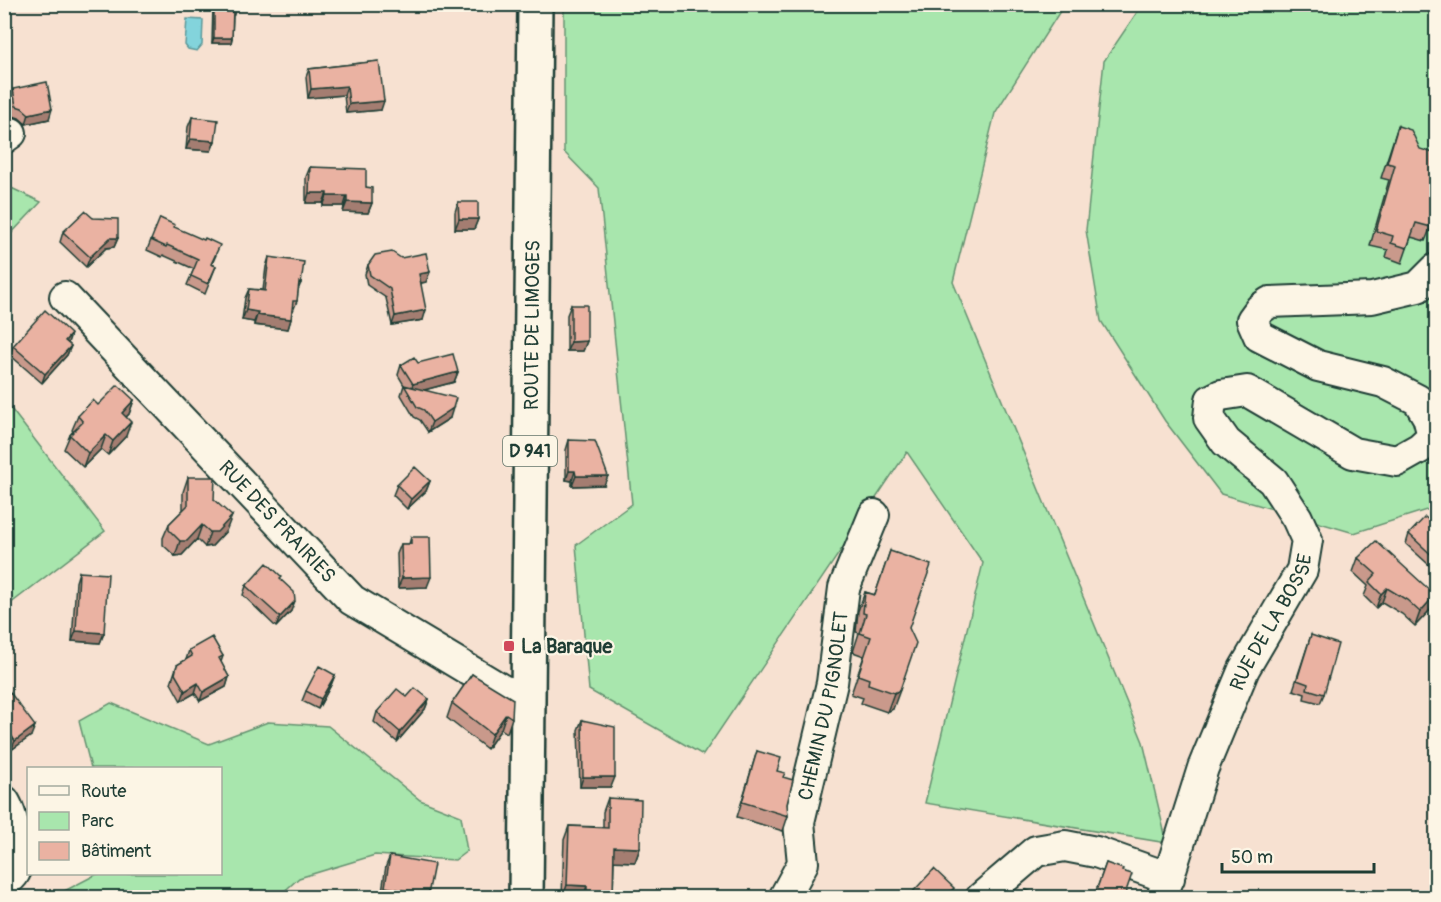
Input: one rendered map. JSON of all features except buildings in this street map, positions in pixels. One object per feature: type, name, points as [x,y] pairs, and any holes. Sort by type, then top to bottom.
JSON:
[{"type":"main road","name":"ROUTE DE LIMOGES","points":[[526,897],[535,4]]},
{"type":"street","name":"RUE DE LA BOSSE","points":[[1165,888],[1203,768],[1244,669],[1302,570],[1307,540],[1297,518],[1273,481],[1226,442],[1209,418],[1211,400],[1221,395],[1247,391],[1353,453],[1397,461],[1420,448],[1433,436],[1428,417],[1418,400],[1383,382],[1318,366],[1259,336],[1252,320],[1260,309],[1270,302],[1372,298],[1419,287],[1437,269]]},
{"type":"street","name":"RUE DES PRAIRIES","points":[[65,297],[352,600],[504,691],[528,695]]},
{"type":"street","name":"CHEMIN DU PIGNOLET","points":[[784,897],[803,864],[800,822],[832,683],[844,588],[874,515]]},
{"type":"street","points":[[4,801],[9,808],[18,856],[15,872],[4,882]]},
{"type":"street","points":[[981,897],[1036,851],[1065,846],[1096,852],[1165,888]]},
{"type":"green space","points":[[564,5],[1064,5],[995,113],[953,282],[1143,742],[1167,843],[925,803],[983,563],[907,452],[703,755],[589,690],[576,545],[632,504],[599,188],[564,152]]},
{"type":"green space","points":[[1142,5],[1436,5],[1436,507],[1354,533],[1221,494],[1165,421],[1101,321],[1086,230],[1104,61]]},
{"type":"green space","points":[[5,185],[41,202],[5,240]]},
{"type":"green space","points":[[5,401],[105,531],[4,607]]},
{"type":"green space","points":[[111,703],[209,744],[268,722],[328,726],[420,800],[461,816],[467,851],[455,860],[375,855],[299,878],[278,897],[53,897],[95,875],[222,875],[222,767],[91,767],[79,721]]},
{"type":"water","points":[[187,19],[203,20],[202,45],[197,51],[188,49],[185,45]]},
{"type":"place","name":"La Baraque","points":[[509,646]]}]
